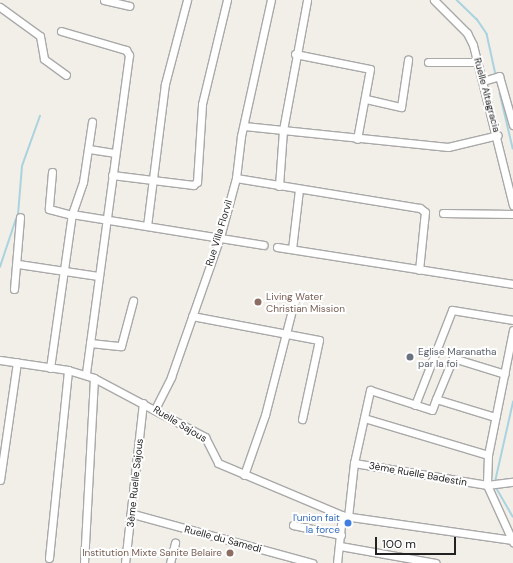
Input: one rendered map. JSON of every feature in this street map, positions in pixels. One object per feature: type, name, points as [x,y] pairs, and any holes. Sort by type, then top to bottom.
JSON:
[{"type":"street","points":[[104,0],[129,6]]},
{"type":"street","points":[[146,226],[165,84],[187,0]]},
{"type":"street","points":[[112,175],[193,185],[197,182],[202,104],[227,0]]},
{"type":"street","name":"Rue Villa Florvil","points":[[155,409],[192,316],[220,237],[236,178],[244,126],[271,0]]},
{"type":"street","points":[[279,186],[283,130],[295,54],[307,0]]},
{"type":"street","name":"Ruelle Altagracia","points":[[434,0],[467,33],[478,62],[498,135],[513,205]]},
{"type":"street","points":[[0,7],[40,36],[44,59],[66,75]]},
{"type":"street","points":[[61,31],[128,52],[86,375]]},
{"type":"street","points":[[295,54],[370,69],[366,98],[357,139]]},
{"type":"street","points":[[366,98],[401,107],[408,60]]},
{"type":"street","points":[[428,62],[478,62]]},
{"type":"street","points":[[483,81],[499,76],[513,125]]},
{"type":"street","points":[[50,368],[72,214],[83,182],[92,122]]},
{"type":"street","points":[[244,126],[357,139],[448,147],[498,135]]},
{"type":"street","points":[[89,149],[114,154]]},
{"type":"street","points":[[52,172],[49,209],[106,220],[264,244]]},
{"type":"street","points":[[236,178],[420,208],[424,212],[424,221],[418,270]]},
{"type":"street","points":[[292,249],[299,189]]},
{"type":"street","points":[[443,213],[513,214]]},
{"type":"street","points":[[14,289],[18,264],[20,217]]},
{"type":"street","points":[[277,247],[513,284]]},
{"type":"street","points":[[18,264],[64,268],[98,276]]},
{"type":"street","points":[[244,475],[286,335],[295,298]]},
{"type":"street","points":[[90,343],[121,346],[133,301]]},
{"type":"street","points":[[415,405],[452,310],[513,320]]},
{"type":"street","points":[[192,316],[286,335],[317,338],[320,343],[302,419]]},
{"type":"street","points":[[513,330],[488,455],[492,484],[513,541]]},
{"type":"street","points":[[354,463],[370,390],[432,410],[454,358],[505,374]]},
{"type":"street","name":"Ruelle Sajous","points":[[0,360],[68,370],[94,378],[143,402],[204,437],[210,443],[214,461],[244,475],[345,516],[513,541]]},
{"type":"street","points":[[0,480],[17,362]]},
{"type":"street","points":[[49,558],[68,370]]},
{"type":"street","points":[[84,563],[94,378]]},
{"type":"street","points":[[436,399],[495,417]]},
{"type":"street","name":"3ème Ruelle Sajous","points":[[125,563],[134,514],[143,402]]},
{"type":"street","points":[[364,418],[488,455]]},
{"type":"street","points":[[0,421],[8,422]]},
{"type":"street","name":"3ème Ruelle Badestin","points":[[345,516],[354,463],[492,484],[513,482]]},
{"type":"street","name":"Ruelle du Samedi","points":[[134,514],[312,563]]},
{"type":"street","points":[[337,563],[345,516]]},
{"type":"street","points":[[293,524],[341,535]]},
{"type":"street","points":[[170,563],[175,543]]},
{"type":"street","points":[[340,546],[435,563]]},
{"type":"waterway","points":[[457,0],[477,19],[487,34],[496,75]]},
{"type":"waterway","points":[[500,93],[513,148]]},
{"type":"waterway","points":[[18,215],[22,166],[40,116]]},
{"type":"waterway","points":[[0,267],[16,219]]},
{"type":"waterway","points":[[495,482],[513,402]]},
{"type":"waterway","points":[[496,487],[513,516]]},
{"type":"place","name":"Living Water Christian Mission","points":[[258,302]]},
{"type":"place","name":"Eglise Maranatha par la foi","points":[[410,357]]},
{"type":"place","name":"l'union fait la force","points":[[348,523]]},
{"type":"place","name":"Institution Mixte Sanite Belaire","points":[[230,553]]}]
